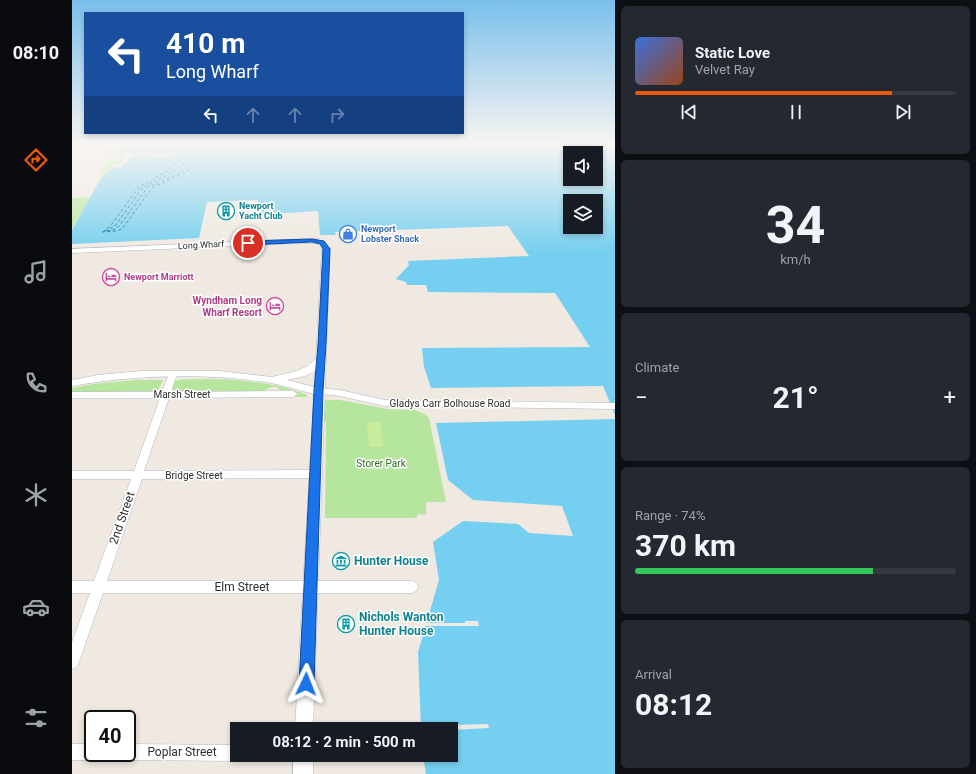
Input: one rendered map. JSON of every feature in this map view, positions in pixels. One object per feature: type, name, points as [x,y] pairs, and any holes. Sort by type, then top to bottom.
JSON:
[{"type":"street","name":"Long Wharf","points":[[75,251],[303,241],[322,243],[326,249],[321,360]]},
{"type":"street","points":[[267,379],[300,374],[310,370],[321,360]]},
{"type":"street","points":[[304,722],[318,391],[321,360]]},
{"type":"street","name":"Gladys Carr Bolhouse Road","points":[[72,382],[113,376],[173,374],[231,375],[267,379],[318,391],[340,393],[390,403],[615,406]]},
{"type":"street","name":"2nd Street","points":[[72,662],[173,374]]},
{"type":"street","name":"Marsh Street","points":[[72,395],[293,394]]},
{"type":"street","name":"Bridge Street","points":[[72,475],[315,474]]},
{"type":"street","name":"Elm Street","points":[[72,587],[412,587]]},
{"type":"street","points":[[72,752],[84,752]]},
{"type":"street","name":"Poplar Street","points":[[136,752],[230,753]]},
{"type":"street","points":[[303,762],[303,774]]},
{"type":"green space","points":[[90,197],[88,202],[72,229],[72,198]]},
{"type":"green space","points":[[226,379],[261,383],[293,390],[280,390],[277,387],[271,387],[264,391],[174,391],[172,389],[174,382],[178,380]]},
{"type":"green space","points":[[136,380],[163,380],[157,391],[72,392],[72,388],[93,384]]},
{"type":"green space","points":[[294,390],[307,395],[307,397],[293,397]]},
{"type":"green space","name":"Storer Park","points":[[325,400],[340,400],[388,409],[414,410],[425,414],[429,418],[446,502],[426,502],[426,515],[418,514],[417,517],[412,518],[325,518],[326,422],[323,422]]},
{"type":"green space","points":[[367,422],[380,422],[383,447],[369,447]]},
{"type":"water","points":[[99,181],[563,181],[563,186],[603,186],[603,181],[615,181],[615,415],[603,386],[431,388],[424,367],[422,348],[590,347],[555,293],[428,292],[426,285],[407,285],[406,282],[396,279],[409,265],[408,261],[529,256],[508,226],[335,232],[336,235],[320,235],[318,211],[258,215],[258,200],[207,202],[199,238],[72,244],[72,230]]},
{"type":"water","points":[[615,419],[615,774],[426,774],[424,762],[458,762],[458,722],[421,722],[418,652],[439,580],[433,542],[463,521],[518,524],[529,533],[573,536],[562,506],[473,500],[448,480],[436,423]]},
{"type":"pier","points":[[465,621],[478,621],[479,626],[423,626],[424,623],[465,623]]},
{"type":"pier","points":[[488,724],[489,728],[458,730],[458,725]]},
{"type":"ferry route","points":[[103,232],[111,225],[139,187],[150,181]]},
{"type":"ferry route","points":[[105,231],[115,226],[143,187],[155,181]]},
{"type":"ferry route","points":[[107,231],[116,229],[119,226],[148,187],[161,181]]},
{"type":"ferry route","points":[[103,232],[117,231],[122,229],[152,188],[167,181]]},
{"type":"place","name":"Newport Yacht Club","points":[[226,211]]},
{"type":"place","name":"Newport Lobster Shack","points":[[348,234]]},
{"type":"place","name":"Newport Marriott","points":[[111,277]]},
{"type":"place","name":"Wyndham Long Wharf Resort","points":[[275,306]]},
{"type":"place","name":"Hunter House","points":[[341,561]]},
{"type":"place","name":"Nichols Wanton Hunter House","points":[[346,624]]},
{"type":"route","points":[[248,243],[312,240],[319,241],[326,247],[322,344],[318,391],[306,684]]}]
